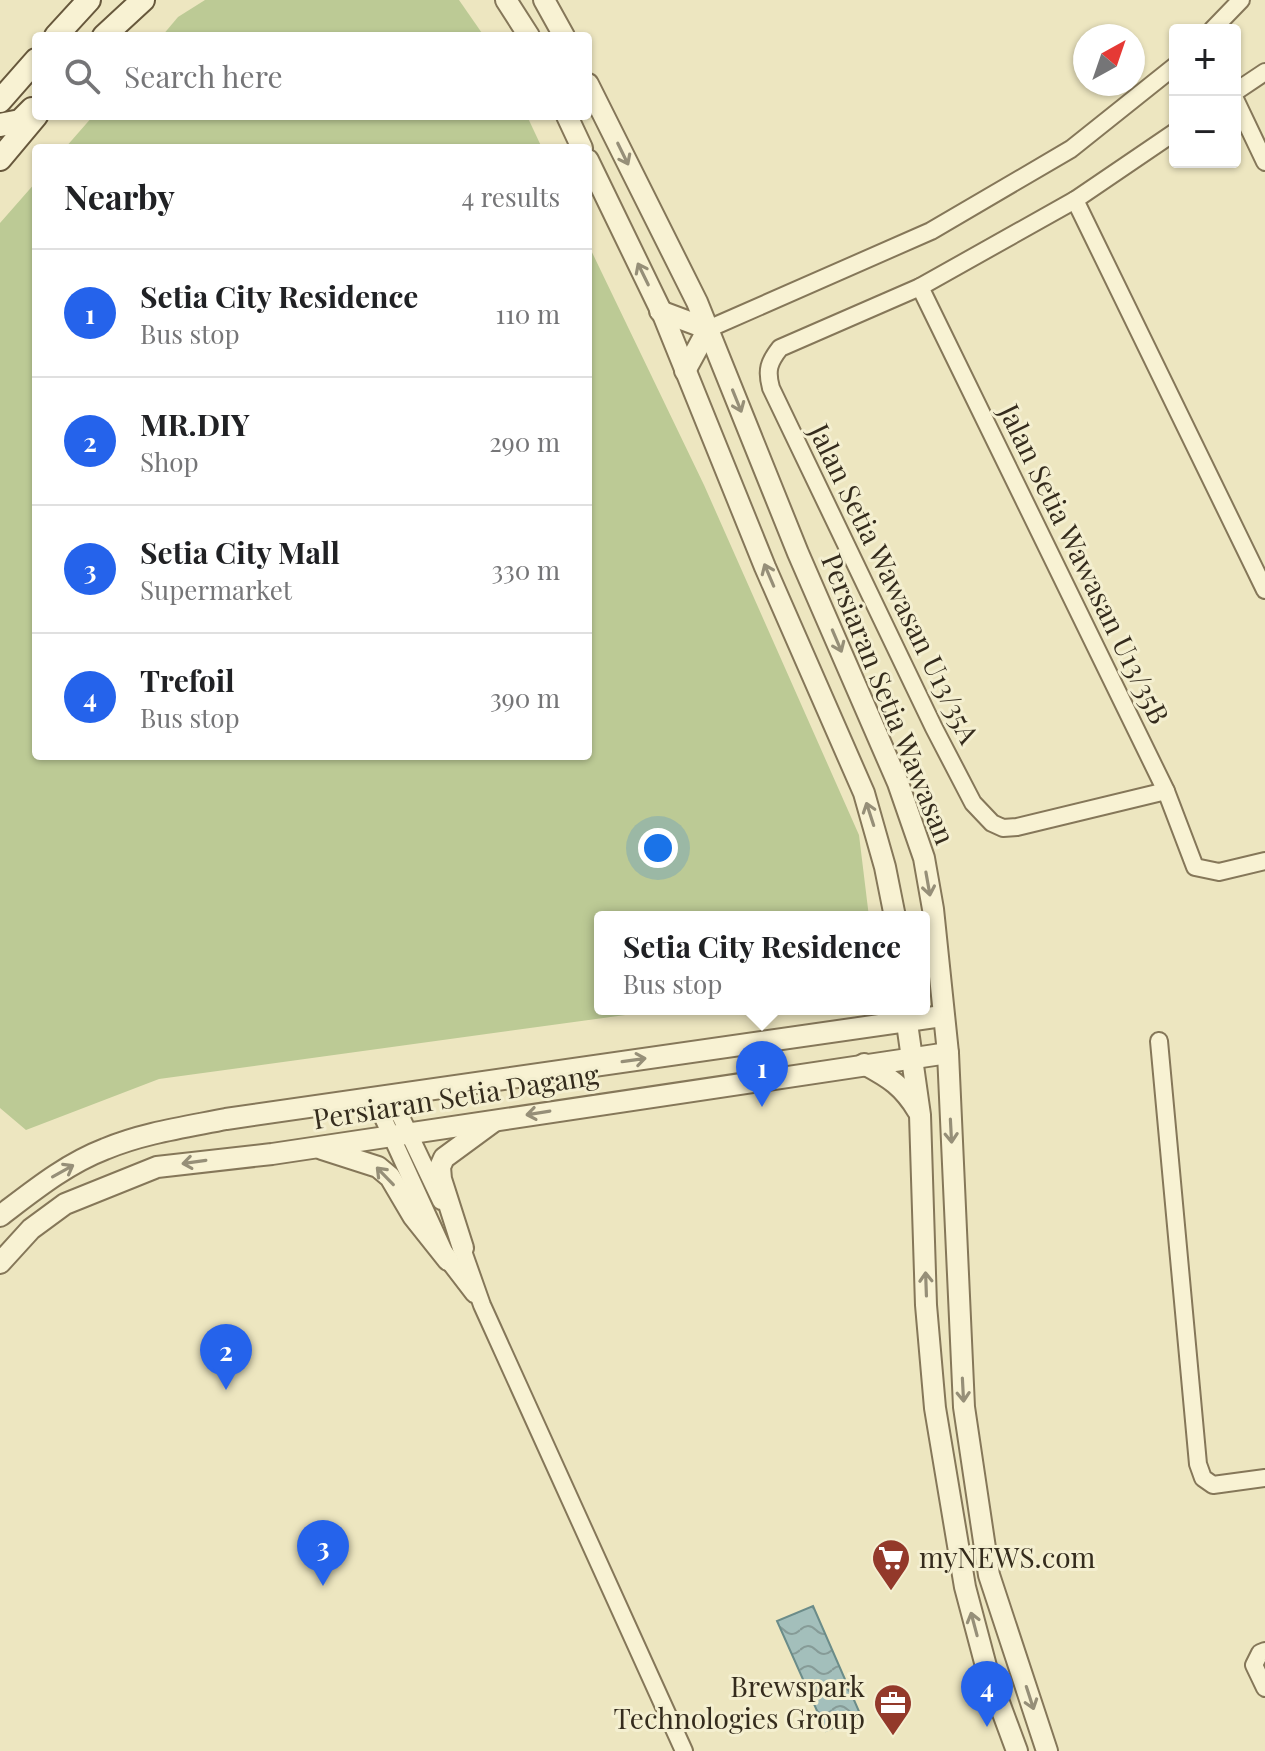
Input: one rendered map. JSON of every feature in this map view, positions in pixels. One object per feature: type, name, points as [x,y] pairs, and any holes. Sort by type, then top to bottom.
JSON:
[{"type":"main road","points":[[60,32],[89,0]]},
{"type":"main road","points":[[108,32],[143,0]]},
{"type":"main road","points":[[0,74],[32,60]]},
{"type":"main road","points":[[32,65],[1,120],[20,121],[32,109]]},
{"type":"main road","points":[[0,159],[33,120]]},
{"type":"street","points":[[506,0],[526,32]]},
{"type":"street","points":[[544,0],[562,32]]},
{"type":"street","points":[[1218,24],[1241,0]]},
{"type":"street","points":[[685,371],[708,329],[931,231],[1071,149],[1169,71]]},
{"type":"street","points":[[1241,88],[1265,72]]},
{"type":"street","name":"Persiaran Setia Wawasan","points":[[592,92],[708,329],[915,827],[924,858],[933,909],[948,1053],[964,1407],[989,1575],[1047,1751]]},
{"type":"street","points":[[1241,112],[1265,162]]},
{"type":"street","points":[[569,120],[580,144]]},
{"type":"street","points":[[920,287],[1075,200],[1169,136]]},
{"type":"street","name":"Persiaran Setia Wawasan","points":[[592,168],[660,311],[765,567],[864,793],[894,911]]},
{"type":"street","points":[[1075,200],[1265,590]]},
{"type":"street","name":"Jalan Setia Wawasan U13/35A","points":[[920,287],[780,348],[770,360],[767,373],[771,388],[934,728],[973,803],[992,823],[1003,828],[1166,791]]},
{"type":"street","name":"Jalan Setia Wawasan U13/35B","points":[[920,287],[1166,791],[1195,867],[1219,872],[1265,861]]},
{"type":"street","points":[[660,311],[708,329]]},
{"type":"street","points":[[864,1027],[881,1015]]},
{"type":"street","points":[[906,1015],[920,1115],[926,1305],[935,1408],[965,1587],[987,1670],[1017,1751]]},
{"type":"street","name":"Persiaran Setia Dagang","points":[[0,1216],[48,1180],[105,1149],[226,1119],[864,1027],[906,1015],[942,1016]]},
{"type":"street","points":[[1159,1041],[1198,1464],[1203,1478],[1213,1485],[1265,1478]]},
{"type":"street","name":"Persiaran Setia Dagang","points":[[0,1263],[31,1229],[65,1204],[157,1167],[314,1147],[948,1053]]},
{"type":"street","points":[[864,1064],[906,1091],[920,1115]]},
{"type":"street","points":[[382,1097],[482,1305],[684,1751]]},
{"type":"street","points":[[456,1254],[440,1167],[444,1158],[496,1120]]},
{"type":"street","points":[[314,1147],[378,1167],[390,1177],[413,1216],[456,1254]]},
{"type":"street","points":[[1265,1651],[1260,1653],[1254,1665],[1265,1688]]},
{"type":"green space","points":[[205,0],[459,0],[481,32],[165,32],[178,17]]},
{"type":"green space","points":[[90,120],[529,120],[540,144],[68,144]]},
{"type":"green space","points":[[32,187],[32,760],[592,760],[592,252],[704,485],[859,835],[868,911],[594,911],[594,1015],[625,1015],[159,1079],[26,1130],[0,1108],[0,223]]},
{"type":"water","points":[[813,1606],[861,1716],[826,1731],[777,1621]]},
{"type":"place","name":"Setia City Residence","points":[[762,1107]]},
{"type":"place","name":"MR.DIY","points":[[226,1390]]},
{"type":"place","name":"Setia City Mall","points":[[323,1586]]},
{"type":"place","name":"myNEWS.com","points":[[891,1592]]},
{"type":"place","name":"Trefoil","points":[[987,1727]]},
{"type":"place","name":"Brewspark Technologies Group","points":[[893,1737]]}]
